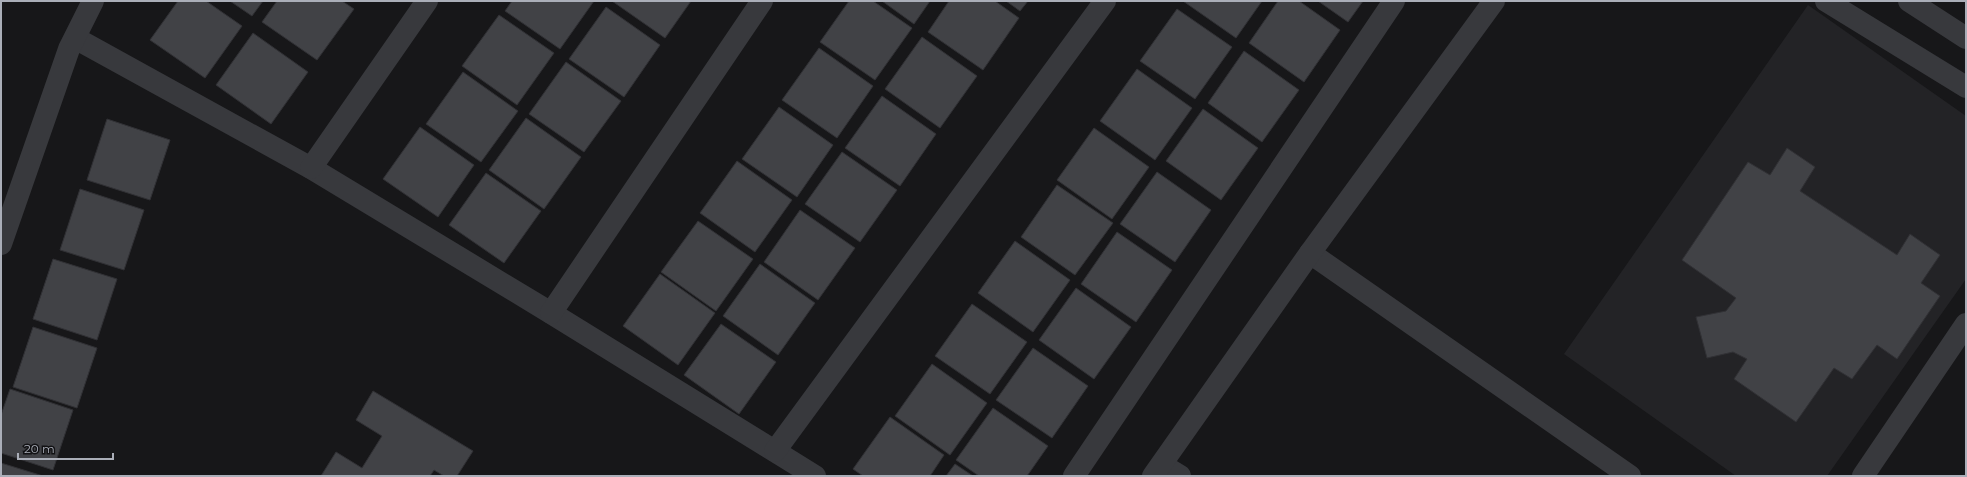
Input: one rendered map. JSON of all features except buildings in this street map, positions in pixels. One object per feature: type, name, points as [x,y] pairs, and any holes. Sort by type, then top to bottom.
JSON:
[{"type":"street","points":[[1,244],[69,49],[93,1]]},
{"type":"street","points":[[311,168],[426,1]]},
{"type":"street","points":[[550,312],[762,1]]},
{"type":"street","points":[[774,451],[1105,1]]},
{"type":"street","points":[[1074,476],[1394,1]]},
{"type":"street","points":[[1180,476],[1158,470],[1310,253],[1494,1]]},
{"type":"street","points":[[1826,1],[1966,87]]},
{"type":"street","points":[[1909,1],[1966,38]]},
{"type":"street","points":[[75,38],[311,168],[550,312],[815,476]]},
{"type":"street","points":[[1310,253],[1630,476]]},
{"type":"street","points":[[1863,476],[1966,324]]},
{"type":"shaded area","points":[[1808,5],[1966,116],[1966,279],[1827,476],[1736,476],[1564,354]]}]
